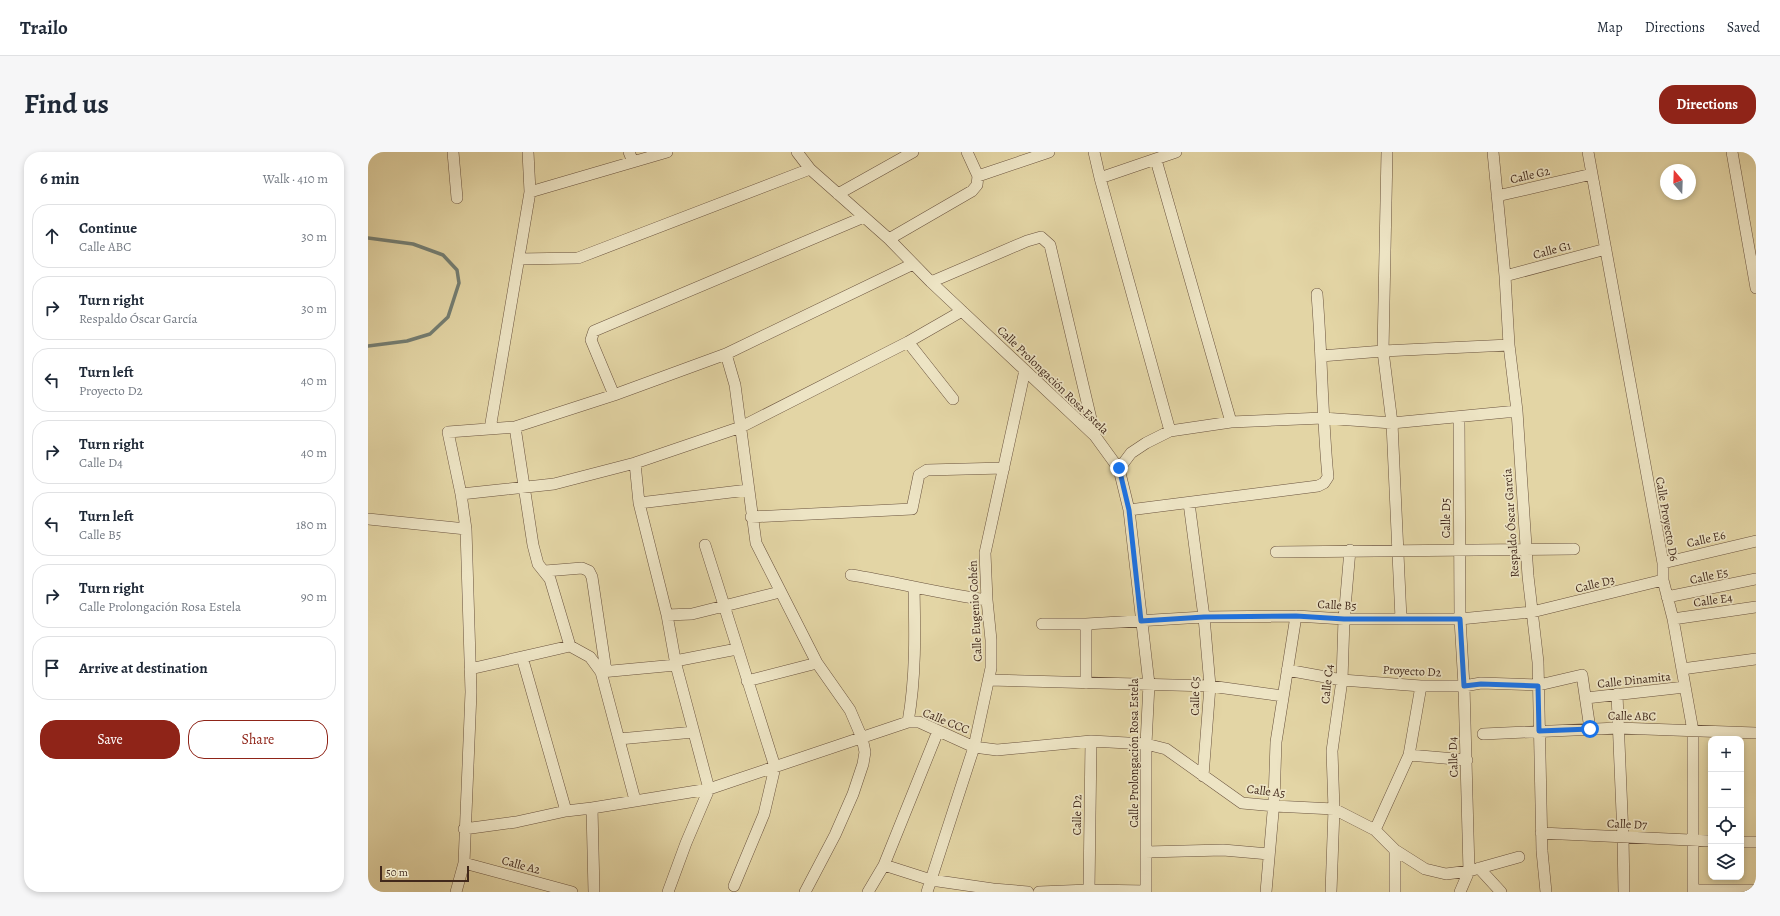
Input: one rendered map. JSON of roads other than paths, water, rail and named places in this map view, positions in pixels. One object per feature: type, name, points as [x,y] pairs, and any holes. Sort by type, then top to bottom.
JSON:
[{"type":"street","points":[[453,152],[457,198]]},
{"type":"street","points":[[490,429],[530,192],[528,152]]},
{"type":"street","points":[[530,192],[631,157],[667,152]]},
{"type":"street","name":"Calle Prolongación Rosa Estela","points":[[797,152],[810,169],[888,239],[962,312],[1095,436],[1119,468],[1129,510],[1149,684],[1146,744],[1146,892]]},
{"type":"street","points":[[838,194],[913,152]]},
{"type":"street","points":[[888,239],[972,190],[977,185],[978,176],[967,152]]},
{"type":"street","points":[[978,176],[1050,152]]},
{"type":"street","points":[[1094,152],[1170,431]]},
{"type":"street","points":[[1100,178],[1176,152]]},
{"type":"street","points":[[1387,152],[1383,351],[1392,423],[1401,619]]},
{"type":"street","name":"Respaldo Óscar García","points":[[1493,152],[1505,276],[1508,345],[1517,412],[1526,549],[1538,662],[1541,834],[1546,892]]},
{"type":"street","name":"Calle Proyecto D6","points":[[1588,152],[1663,562],[1663,580],[1673,619],[1693,731],[1693,891]]},
{"type":"street","points":[[1732,152],[1756,288]]},
{"type":"street","points":[[1156,160],[1231,422]]},
{"type":"street","points":[[519,259],[578,258],[810,169]]},
{"type":"street","name":"Calle G2","points":[[1498,196],[1592,174]]},
{"type":"street","points":[[614,395],[591,340],[594,331],[864,217]]},
{"type":"street","points":[[931,282],[1027,241],[1041,237],[1050,244],[1095,436]]},
{"type":"street","name":"Calle G1","points":[[1505,276],[1606,250]]},
{"type":"street","points":[[456,892],[464,863],[464,829],[471,692],[466,529],[461,494],[448,432],[515,427],[614,395],[726,354],[913,264]]},
{"type":"street","points":[[1129,510],[1318,486],[1324,483],[1328,477],[1322,418],[1321,356],[1317,294]]},
{"type":"street","points":[[461,494],[554,484],[635,463],[741,427],[908,342],[962,312]]},
{"type":"street","points":[[908,342],[953,400]]},
{"type":"street","points":[[1321,356],[1383,351],[1508,345]]},
{"type":"street","points":[[726,354],[735,385],[751,517],[756,543],[817,663],[850,710],[862,738],[865,752],[863,764],[853,794],[835,835],[805,892]]},
{"type":"street","name":"Calle Eugenio Cohén","points":[[926,892],[974,747],[989,680],[991,668],[991,640],[987,600],[985,553],[1025,370]]},
{"type":"street","points":[[1119,468],[1131,453],[1146,443],[1170,431],[1231,422],[1322,418],[1392,423],[1517,412]]},
{"type":"street","name":"Calle D5","points":[[1459,417],[1460,619]]},
{"type":"street","points":[[515,427],[533,545],[538,564],[550,579],[570,646]]},
{"type":"street","points":[[635,463],[639,503],[667,615],[676,663],[709,789],[686,843],[668,892]]},
{"type":"street","points":[[751,517],[912,509],[919,475],[927,470],[1004,468]]},
{"type":"street","points":[[639,503],[748,490]]},
{"type":"street","name":"Calle C5","points":[[1189,503],[1204,617],[1210,686],[1203,776]]},
{"type":"street","points":[[368,519],[466,529]]},
{"type":"street","name":"Calle E6","points":[[1663,562],[1756,541]]},
{"type":"street","points":[[706,545],[737,649],[775,767],[764,814],[734,886]]},
{"type":"street","points":[[1276,552],[1350,550],[1459,551],[1574,549]]},
{"type":"street","name":"Calle C4","points":[[1334,808],[1332,751],[1342,680],[1344,619],[1350,550]]},
{"type":"street","points":[[545,571],[582,568],[589,570],[592,577],[603,671],[635,800]]},
{"type":"street","points":[[851,575],[987,600]]},
{"type":"street","name":"Calle E5","points":[[1667,598],[1756,579]]},
{"type":"street","name":"Calle D3","points":[[1532,612],[1663,580]]},
{"type":"street","points":[[908,722],[912,699],[915,646],[914,587]]},
{"type":"street","points":[[667,615],[692,614],[780,592]]},
{"type":"street","name":"Calle E4","points":[[1673,619],[1756,607]]},
{"type":"street","name":"Calle B5","points":[[1042,624],[1086,624],[1204,617],[1296,616],[1344,619],[1460,619],[1532,612]]},
{"type":"street","points":[[1266,892],[1274,806],[1276,742],[1296,616]]},
{"type":"street","name":"Calle D4","points":[[1460,619],[1474,869],[1460,892]]},
{"type":"street","points":[[1086,624],[1086,683]]},
{"type":"street","points":[[470,669],[570,646],[590,657],[603,671]]},
{"type":"street","points":[[603,671],[676,663],[737,649]]},
{"type":"street","points":[[522,657],[566,811]]},
{"type":"street","points":[[1682,669],[1756,658]]},
{"type":"street","points":[[747,681],[817,663]]},
{"type":"street","name":"Proyecto D2","points":[[1287,670],[1342,680],[1421,686],[1464,686],[1481,684],[1538,686],[1582,675],[1586,698]]},
{"type":"street","points":[[989,680],[1210,686],[1283,696]]},
{"type":"street","points":[[1375,830],[1409,754],[1421,686]]},
{"type":"street","name":"Calle Dinamita","points":[[1586,698],[1685,687]]},
{"type":"street","points":[[1617,694],[1624,892]]},
{"type":"street","points":[[1586,698],[1590,729]]},
{"type":"street","name":"Calle CCC","points":[[464,829],[516,822],[566,811],[709,789],[796,761],[908,722],[919,722],[974,747],[997,750],[1091,742]]},
{"type":"street","name":"Calle ABC","points":[[1483,734],[1618,728],[1756,733]]},
{"type":"street","points":[[868,892],[884,865],[938,731]]},
{"type":"street","points":[[619,739],[694,732]]},
{"type":"street","name":"Calle A5","points":[[1091,742],[1146,744],[1166,749],[1242,803],[1274,806],[1334,808],[1375,830],[1394,850],[1425,869],[1446,874],[1474,869],[1519,857]]},
{"type":"street","name":"Calle D2","points":[[1089,890],[1091,742]]},
{"type":"street","points":[[1409,754],[1467,760]]},
{"type":"street","points":[[592,808],[594,892]]},
{"type":"street","points":[[1331,892],[1334,808]]},
{"type":"street","name":"Calle D7","points":[[1541,834],[1708,840]]},
{"type":"street","points":[[1744,842],[1756,842]]},
{"type":"street","points":[[1146,852],[1223,850],[1270,854]]},
{"type":"street","points":[[1394,850],[1395,892]]},
{"type":"street","name":"Calle A2","points":[[464,863],[550,889],[572,892]]},
{"type":"street","points":[[884,865],[931,880],[993,891],[1028,892]]},
{"type":"street","points":[[1474,869],[1500,892]]},
{"type":"street","points":[[1039,892],[1089,890],[1146,892]]},
{"type":"street","points":[[1693,891],[1756,890]]},
{"type":"waterway","points":[[368,238],[413,244],[443,255],[457,270],[459,283],[448,317],[430,334],[407,341],[368,346]]}]
